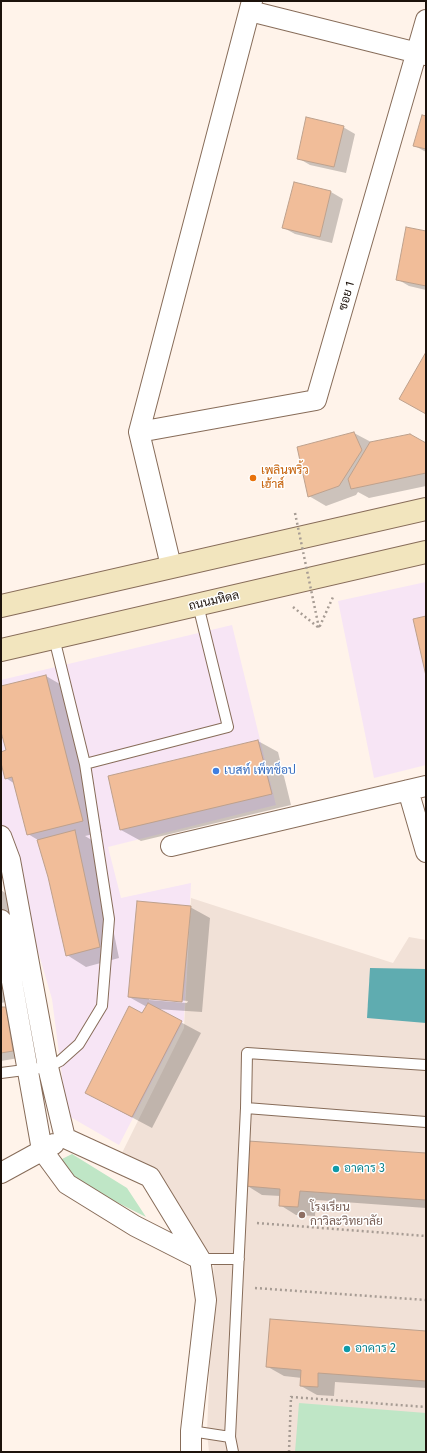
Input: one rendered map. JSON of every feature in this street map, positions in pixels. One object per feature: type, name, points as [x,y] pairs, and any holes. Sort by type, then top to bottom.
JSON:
[{"type":"main road","points":[[1,606],[171,566],[426,510]]},
{"type":"main road","name":"ถนนมหิดล","points":[[1,650],[426,552]]},
{"type":"street","points":[[171,566],[140,432],[251,6],[422,54]]},
{"type":"street","name":"ซอย 1","points":[[140,432],[316,400],[422,54],[426,20]]},
{"type":"street","points":[[171,846],[417,788],[426,852]]},
{"type":"street","points":[[1,836],[10,860],[48,1067],[65,1138]]},
{"type":"street","points":[[1,920],[42,1150],[66,1184],[135,1226],[200,1258]]},
{"type":"street","points":[[1,1173],[65,1138]]},
{"type":"street","points":[[65,1138],[150,1177],[200,1258],[206,1300],[191,1431],[191,1452]]},
{"type":"lane","points":[[85,764],[228,727],[198,605]]},
{"type":"lane","points":[[1,1072],[48,1067],[60,1061],[79,1044],[102,1006],[109,919],[85,764],[54,638]]},
{"type":"lane","points":[[233,1452],[230,1437],[241,1222],[247,1053],[426,1065]]},
{"type":"lane","points":[[246,1108],[426,1122]]},
{"type":"lane","points":[[200,1258],[239,1259]]},
{"type":"lane","points":[[191,1431],[230,1437]]},
{"type":"path","points":[[296,513],[319,628]]},
{"type":"path","points":[[241,1222],[426,1236]]},
{"type":"path","points":[[238,1287],[426,1300]]},
{"type":"path","points":[[288,1452],[291,1397],[426,1407]]},
{"type":"shaded area","points":[[426,582],[426,765],[374,778],[338,601]]},
{"type":"shaded area","points":[[232,625],[276,805],[108,847],[121,898],[191,883],[184,1020],[119,1145],[67,1115],[52,999],[1,825],[1,680]]},
{"type":"shaded area","name":"โรงเรียน กาวิละวิทยาลัย","points":[[191,898],[393,963],[409,937],[426,940],[426,1452],[209,1452],[207,1433],[214,1258],[142,1173],[120,1157],[184,1028]]},
{"type":"green space","points":[[72,1154],[127,1188],[146,1217],[71,1179],[58,1161]]},
{"type":"green space","points":[[299,1403],[426,1413],[426,1452],[295,1452]]},
{"type":"water","points":[[370,968],[426,969],[426,1023],[367,1018]]},
{"type":"building","points":[[422,115],[426,116],[426,149],[413,146]]},
{"type":"building","points":[[306,117],[344,126],[334,167],[297,159]]},
{"type":"building","points":[[294,182],[331,191],[320,237],[282,228]]},
{"type":"building","points":[[406,227],[426,231],[426,286],[396,280]]},
{"type":"building","points":[[426,352],[426,414],[399,399]]},
{"type":"building","points":[[354,432],[362,450],[339,486],[308,497],[297,447]]},
{"type":"building","points":[[410,434],[426,443],[426,473],[351,489],[348,479],[370,442]]},
{"type":"building","points":[[426,616],[426,676],[413,619]]},
{"type":"building","points":[[46,675],[83,821],[27,835],[12,777],[5,779],[1,763],[1,752],[6,750],[1,732],[1,686]]},
{"type":"building","points":[[258,740],[272,794],[120,830],[108,776]]},
{"type":"building","points":[[75,830],[100,947],[66,956],[48,877],[37,840]]},
{"type":"building","points":[[137,901],[191,906],[182,1002],[128,997]]},
{"type":"building","points":[[148,1003],[182,1021],[132,1117],[85,1093],[129,1006],[142,1013]]},
{"type":"building","points":[[1,1007],[6,1007],[13,1051],[1,1053]]},
{"type":"building","name":"อาคาร 3","points":[[248,1141],[426,1153],[426,1200],[300,1191],[298,1207],[279,1206],[280,1189],[245,1186]]},
{"type":"building","name":"อาคาร 2","points":[[270,1319],[426,1331],[426,1381],[318,1373],[318,1387],[300,1386],[301,1370],[266,1367]]},
{"type":"place","name":"เพลินพริ้ว เฮ้าส์","points":[[253,478]]},
{"type":"place","name":"เบสท์ เพ็ทช็อป","points":[[216,771]]},
{"type":"place","name":"อาคาร 3","points":[[336,1169]]},
{"type":"place","name":"โรงเรียน กาวิละวิทยาลัย","points":[[302,1215]]},
{"type":"place","name":"อาคาร 2","points":[[347,1349]]}]
